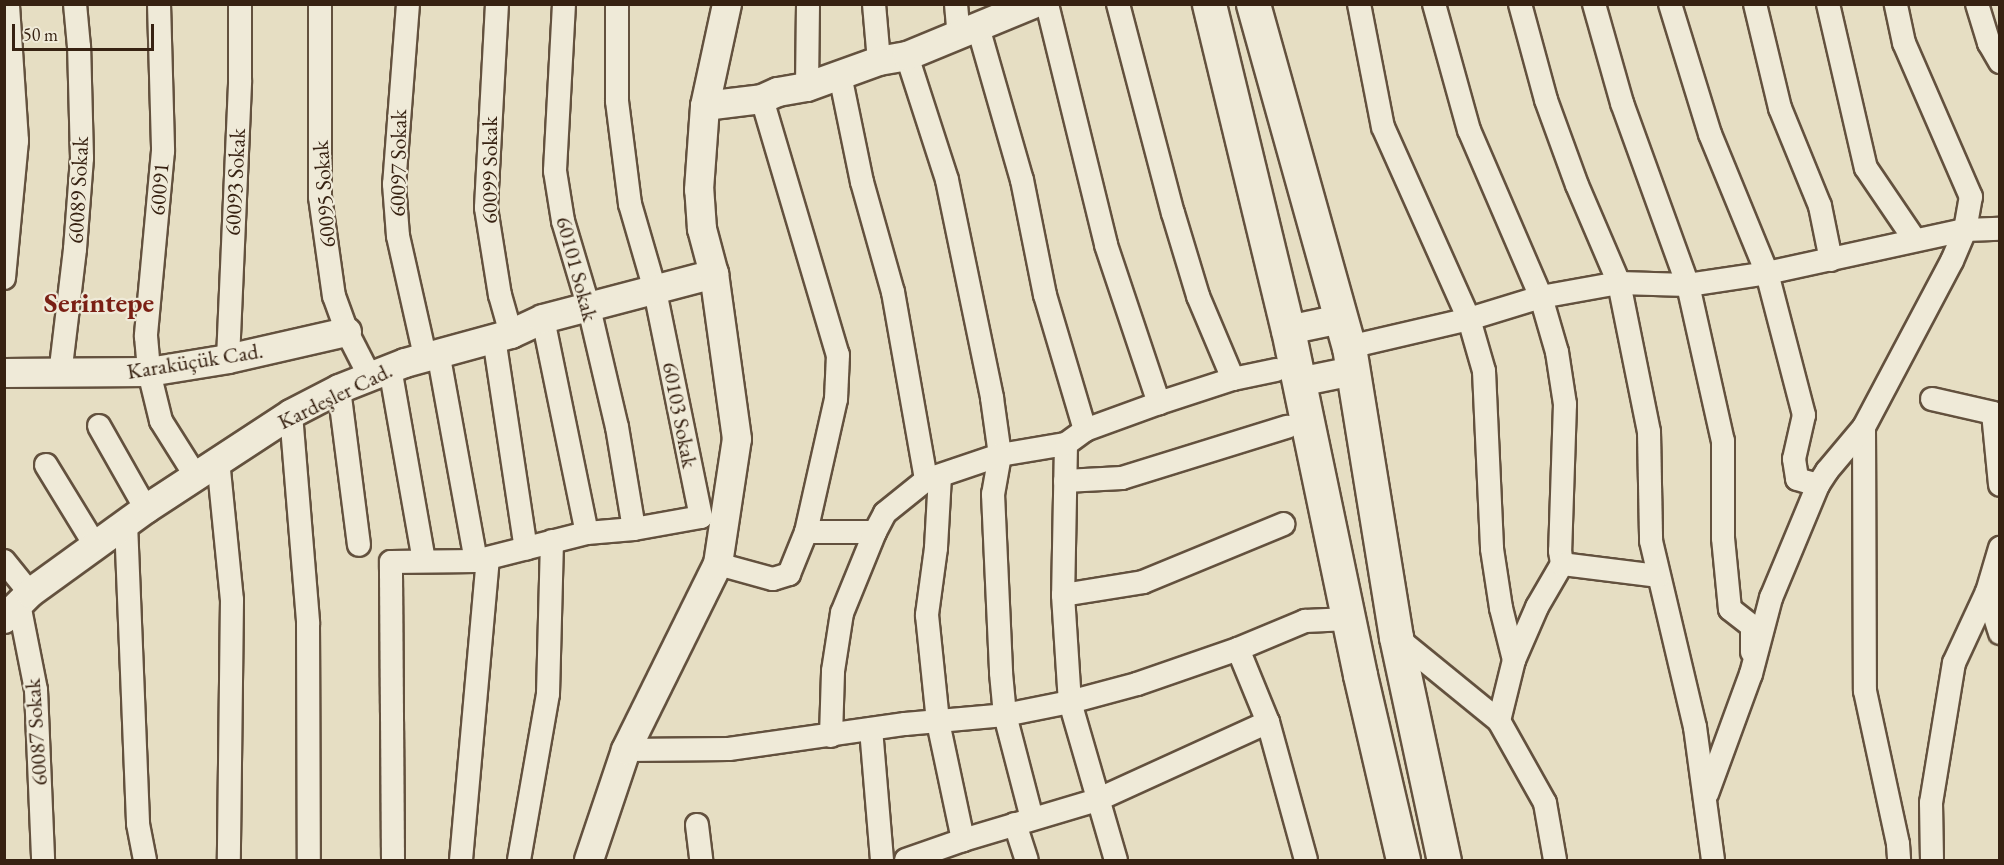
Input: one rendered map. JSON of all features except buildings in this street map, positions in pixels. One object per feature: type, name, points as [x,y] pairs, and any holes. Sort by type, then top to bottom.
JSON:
[{"type":"main road","points":[[1209,4],[1288,330],[1287,376],[1349,619],[1403,861]]},
{"type":"main road","points":[[1252,4],[1348,346],[1395,637],[1444,861]]},
{"type":"street","points":[[4,278],[17,141],[8,4]]},
{"type":"street","name":"60089 Sokak","points":[[60,375],[75,249],[82,158],[79,47],[75,4]]},
{"type":"street","name":"60091","points":[[159,4],[163,151],[146,336],[149,372],[161,422],[206,468]]},
{"type":"street","name":"60093 Sokak","points":[[228,359],[240,80],[240,4]]},
{"type":"street","name":"60095 Sokak","points":[[320,4],[320,197],[333,296],[347,332],[379,372],[424,561]]},
{"type":"street","name":"60097 Sokak","points":[[408,4],[394,184],[398,236],[432,354],[482,560],[461,861]]},
{"type":"street","name":"60099 Sokak","points":[[497,4],[486,207],[500,295],[502,336],[526,549]]},
{"type":"street","name":"60101 Sokak","points":[[564,4],[555,171],[563,221],[589,308],[617,427],[634,529]]},
{"type":"street","name":"60103 Sokak","points":[[617,4],[616,100],[630,204],[655,290],[713,515]]},
{"type":"street","points":[[589,861],[626,750],[718,564],[713,515],[737,439],[714,274],[702,229],[699,190],[705,106],[727,4]]},
{"type":"street","points":[[807,87],[808,4]]},
{"type":"street","points":[[874,4],[879,61]]},
{"type":"street","points":[[956,4],[1022,180],[1045,295],[1085,430]]},
{"type":"street","points":[[705,106],[762,99],[778,92],[807,87],[879,61],[907,56],[1033,4]]},
{"type":"street","points":[[1047,4],[1106,244],[1159,403]]},
{"type":"street","points":[[1118,4],[1192,275],[1233,379]]},
{"type":"street","points":[[1359,4],[1383,127],[1469,319],[1484,371],[1492,549],[1501,608],[1514,660]]},
{"type":"street","points":[[1434,4],[1469,130],[1541,297],[1557,352],[1565,404],[1560,551],[1562,564],[1537,607],[1514,660],[1499,721]]},
{"type":"street","points":[[1520,4],[1546,100],[1577,184],[1619,283],[1649,432],[1650,541],[1695,727],[1706,795],[1713,861]]},
{"type":"street","points":[[1594,4],[1622,103],[1688,285],[1723,441],[1723,538],[1730,609],[1752,626],[1751,674]]},
{"type":"street","points":[[1671,4],[1710,134],[1767,273],[1804,415],[1794,459],[1797,479],[1818,485]]},
{"type":"street","points":[[1755,4],[1780,108],[1820,206],[1831,260]]},
{"type":"street","points":[[1828,4],[1866,168],[1915,240]]},
{"type":"street","points":[[1706,795],[1751,674],[1771,598],[1818,485],[1864,427],[1952,261],[1965,230],[1971,196],[1904,43],[1896,4]]},
{"type":"street","points":[[1977,4],[1989,43],[2000,62]]},
{"type":"street","points":[[907,56],[947,180],[992,398],[1000,455],[993,494],[1000,673],[1027,861]]},
{"type":"street","points":[[840,75],[862,182],[893,292],[933,478],[936,548],[927,615],[938,722],[963,840]]},
{"type":"street","points":[[718,564],[773,579],[789,574],[806,532],[836,399],[838,355],[762,99]]},
{"type":"street","points":[[831,736],[833,671],[842,613],[885,513],[933,478],[1000,455],[1066,444],[1085,430],[1233,379],[1287,376],[1348,346],[1469,319],[1541,297],[1619,283],[1688,285],[1767,273],[1965,230],[2000,229]]},
{"type":"street","name":"Kardeşler Cad.","points":[[18,605],[95,545],[206,468],[291,414],[339,389],[379,372],[432,354],[502,336],[543,319],[714,274]]},
{"type":"street","points":[[543,319],[587,533]]},
{"type":"street","points":[[1288,330],[1348,346]]},
{"type":"street","name":"Karaküçük Cad.","points":[[4,372],[60,375],[149,372],[228,359],[347,332]]},
{"type":"street","points":[[339,389],[359,545]]},
{"type":"street","points":[[1932,399],[1993,413],[2000,485]]},
{"type":"street","points":[[291,414],[308,623],[309,861]]},
{"type":"street","points":[[99,426],[136,516],[138,824],[145,861]]},
{"type":"street","points":[[1065,481],[1122,478],[1287,427]]},
{"type":"street","points":[[1864,427],[1865,691],[1898,844],[1899,861]]},
{"type":"street","points":[[1066,444],[1063,595],[1070,702],[1096,800],[1116,861]]},
{"type":"street","points":[[46,465],[95,545]]},
{"type":"street","points":[[206,468],[232,600],[229,861]]},
{"type":"street","points":[[393,861],[391,562],[482,560],[587,533],[634,529],[713,515]]},
{"type":"street","points":[[1063,595],[1143,582],[1284,524]]},
{"type":"street","points":[[806,532],[875,532]]},
{"type":"street","points":[[519,861],[548,694],[552,541]]},
{"type":"street","points":[[1932,861],[1931,803],[1953,663],[1988,592],[2000,548]]},
{"type":"street","name":"60087 Sokak","points":[[4,561],[18,605],[36,690],[43,861]]},
{"type":"street","points":[[1562,564],[1658,576]]},
{"type":"street","points":[[1988,592],[2000,633]]},
{"type":"street","points":[[626,750],[729,749],[871,729],[1005,715],[1070,702],[1137,684],[1238,649],[1305,621],[1349,619]]},
{"type":"street","points":[[1395,637],[1499,721],[1545,803],[1555,861]]},
{"type":"street","points":[[1238,649],[1268,722],[1306,861]]},
{"type":"street","points":[[906,861],[963,840],[1096,800],[1268,722]]},
{"type":"street","points":[[871,729],[882,861]]},
{"type":"street","points":[[697,825],[701,861]]},
{"type":"district","name":"Serintepe","points":[[99,302]]}]
